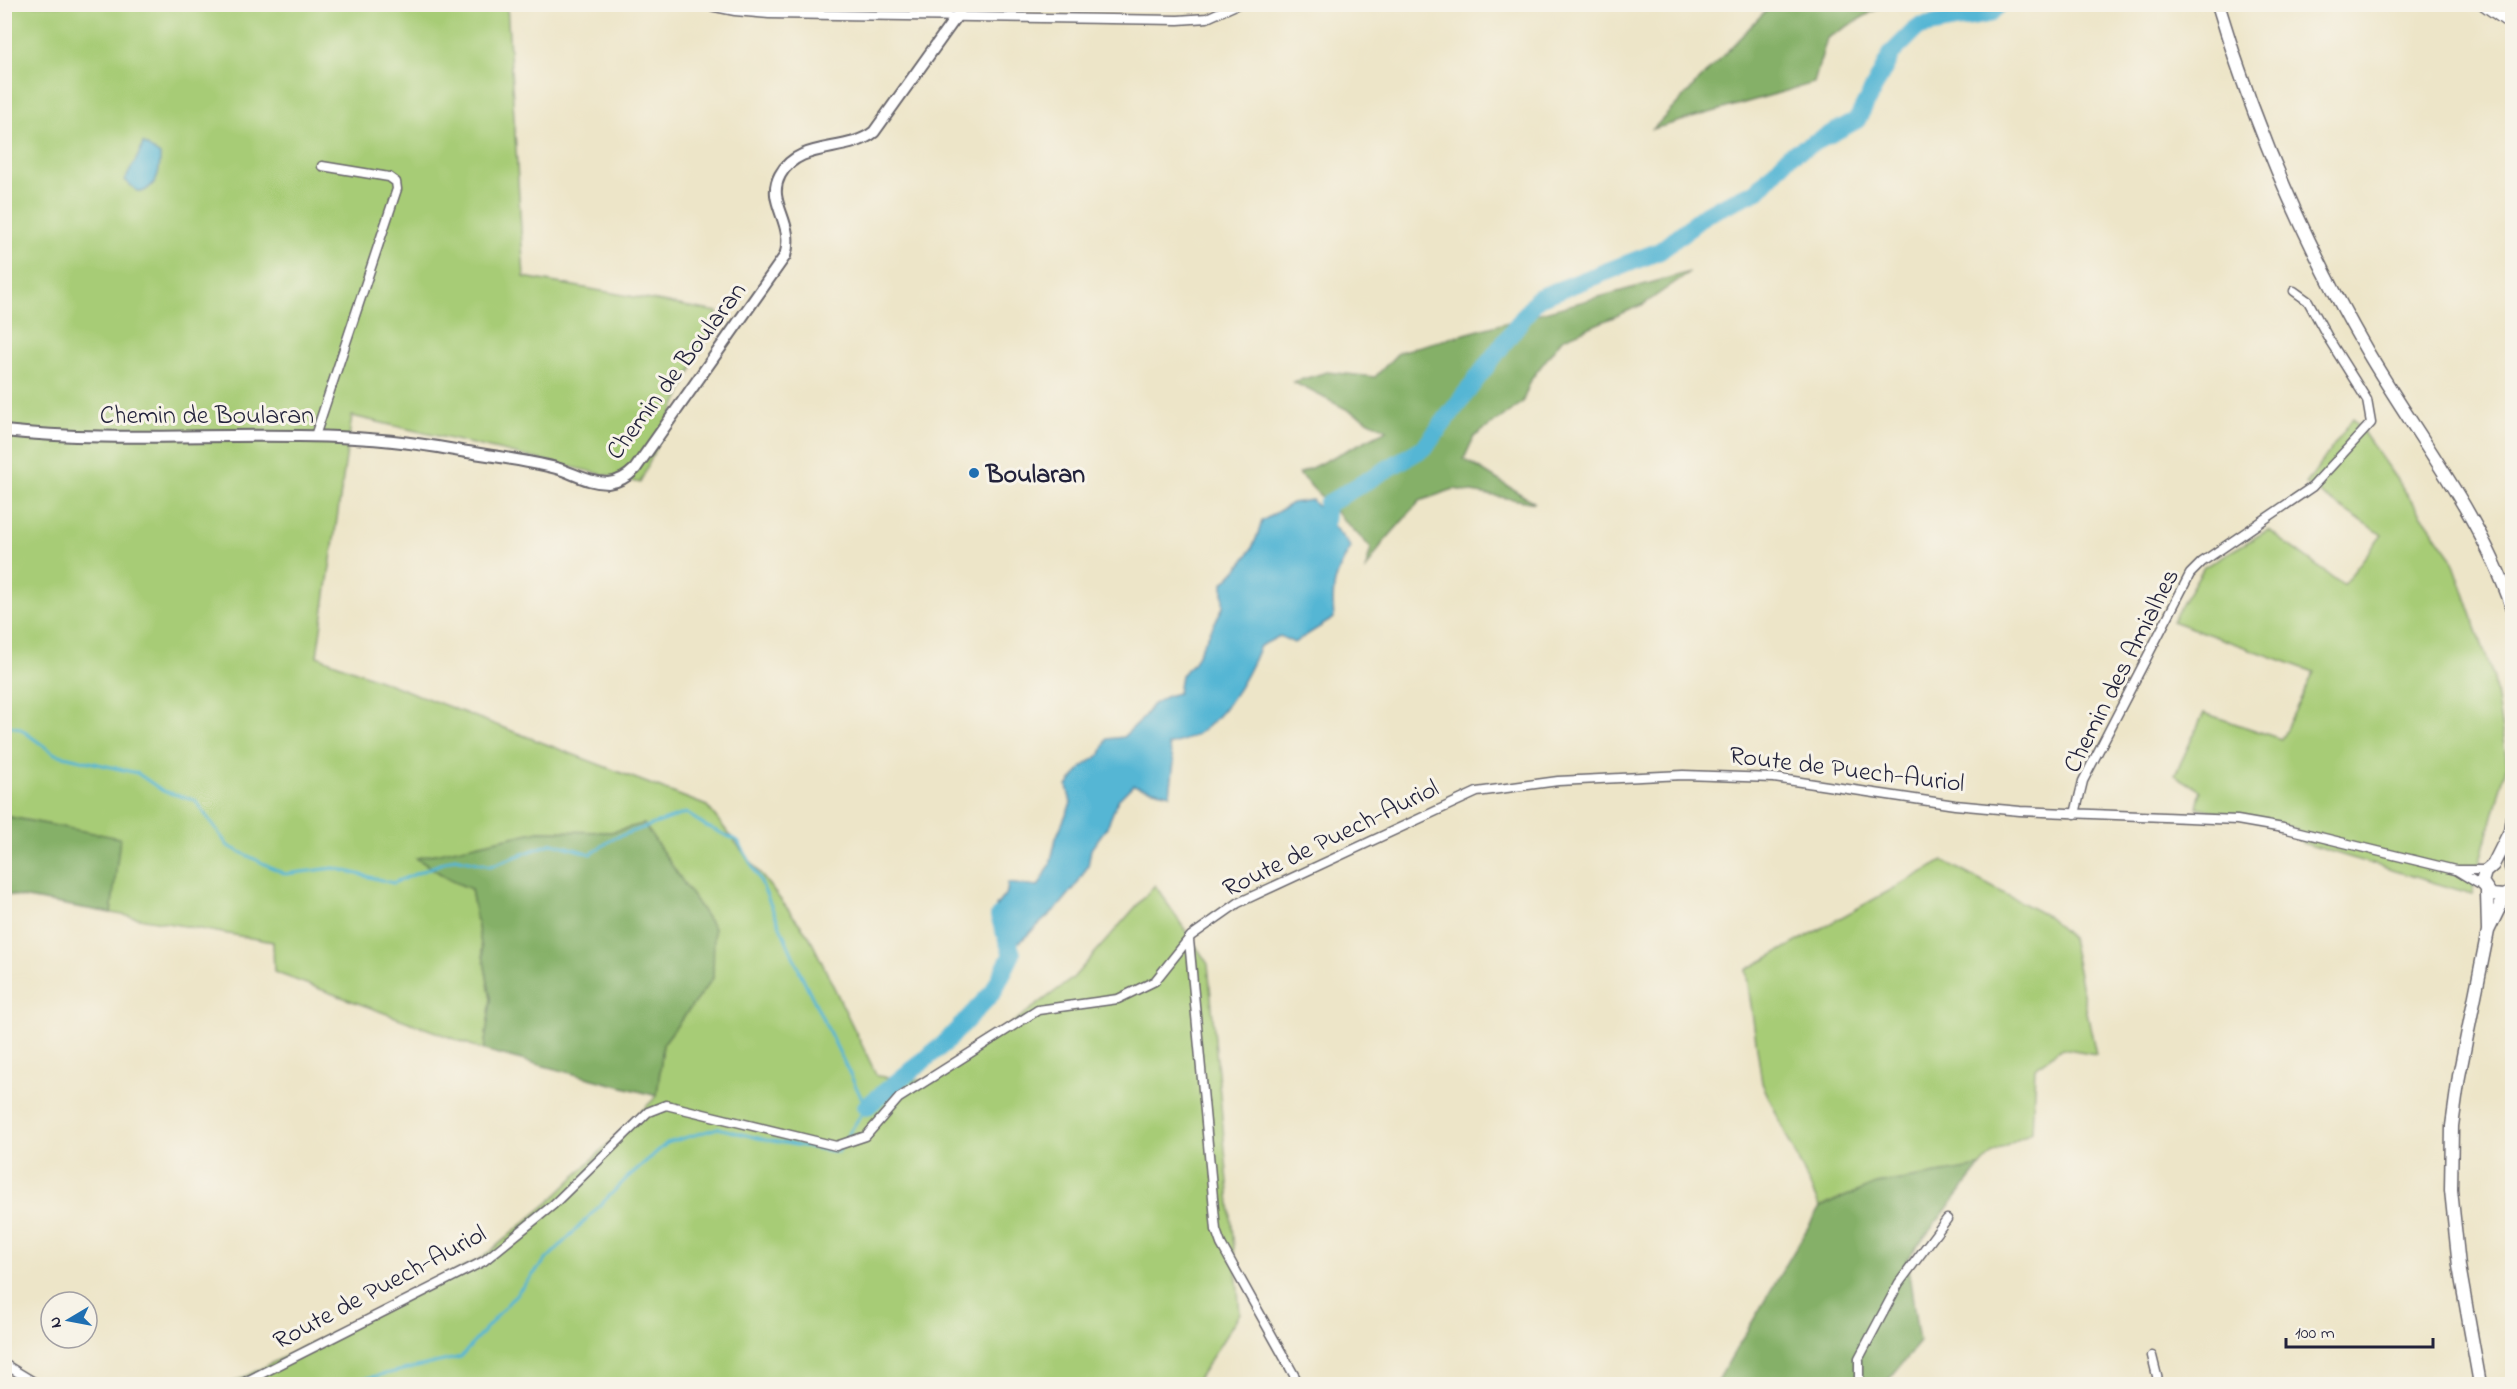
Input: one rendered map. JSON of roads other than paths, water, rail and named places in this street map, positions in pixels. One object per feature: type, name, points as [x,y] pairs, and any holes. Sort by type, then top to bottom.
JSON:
[{"type":"main road","points":[[2218,4],[2231,47],[2267,145],[2318,261],[2396,400],[2463,505],[2494,559],[2512,607]]},
{"type":"main road","points":[[2484,4],[2512,24]]},
{"type":"main road","points":[[2512,817],[2510,831],[2512,870]]},
{"type":"main road","points":[[2480,1384],[2459,1266],[2451,1163],[2452,1126],[2459,1076],[2488,932],[2483,877],[2510,831]]},
{"type":"main road","points":[[2490,867],[2502,864],[2512,870]]},
{"type":"main road","points":[[2485,890],[2491,895],[2510,894]]},
{"type":"main road","points":[[2488,932],[2510,894]]},
{"type":"street","points":[[700,4],[769,14],[1192,20],[1220,14],[1239,4]]},
{"type":"street","name":"Chemin de Boularan","points":[[4,431],[76,437],[315,436],[365,438],[422,444],[556,468],[592,482],[610,483],[625,478],[635,469],[785,256],[788,233],[778,205],[776,190],[785,168],[794,159],[806,153],[855,143],[874,132],[956,17],[962,4]]},
{"type":"street","points":[[315,436],[397,189],[396,182],[389,177],[322,166]]},
{"type":"street","name":"Chemin des Amialhes","points":[[2075,814],[2083,781],[2190,574],[2202,562],[2312,487],[2371,423],[2367,400],[2308,301],[2294,291]]},
{"type":"street","name":"Route de Puech-Auriol","points":[[241,1384],[484,1261],[553,1205],[648,1112],[666,1105],[840,1146],[866,1136],[899,1098],[1038,1010],[1118,999],[1155,981],[1188,940],[1238,903],[1477,792],[1558,781],[1732,775],[1818,782],[1954,805],[2049,814],[2237,820],[2283,828],[2455,870]]},
{"type":"street","points":[[2455,870],[2490,867]]},
{"type":"street","points":[[2455,870],[2485,890]]},
{"type":"street","points":[[1188,940],[1215,1220],[1221,1244],[1299,1384]]},
{"type":"street","points":[[1858,1384],[1859,1358],[1899,1283],[1947,1219]]},
{"type":"street","points":[[2152,1356],[2159,1384]]},
{"type":"street","points":[[4,1364],[38,1384]]},
{"type":"water","points":[[143,143],[160,155],[160,161],[155,181],[152,186],[142,192],[137,191],[125,180]]},
{"type":"water","points":[[1312,500],[1351,547],[1335,581],[1334,618],[1294,643],[1280,636],[1260,646],[1242,682],[1219,715],[1195,735],[1168,745],[1174,762],[1170,794],[1133,785],[1118,800],[1107,827],[1091,849],[1088,866],[1060,905],[1020,942],[1000,937],[996,906],[1007,892],[1008,883],[1038,887],[1050,865],[1056,838],[1071,803],[1067,786],[1082,767],[1101,754],[1107,739],[1123,737],[1143,718],[1152,705],[1167,696],[1178,693],[1181,675],[1193,664],[1223,607],[1223,583],[1248,555],[1262,521],[1292,503]]},
{"type":"waterway","points":[[1323,539],[1327,504],[1425,447],[1538,298],[1660,251],[1706,214],[1758,190],[1789,156],[1857,120],[1892,53],[1918,27],[1988,14],[2000,4]]},
{"type":"waterway","points":[[4,725],[19,728],[55,754],[137,773],[163,791],[195,800],[228,846],[285,874],[334,868],[393,883],[455,858],[490,866],[553,843],[591,854],[614,838],[686,813],[706,826],[738,841],[759,878],[800,972],[866,1107],[844,1141]]},
{"type":"waterway","points":[[866,1107],[945,1043],[993,992],[1012,954],[999,916]]},
{"type":"waterway","points":[[341,1384],[461,1357],[545,1261],[628,1177],[667,1143],[718,1128],[766,1140],[838,1152],[841,1147]]},
{"type":"place","name":"Boularan","points":[[974,473]]}]
